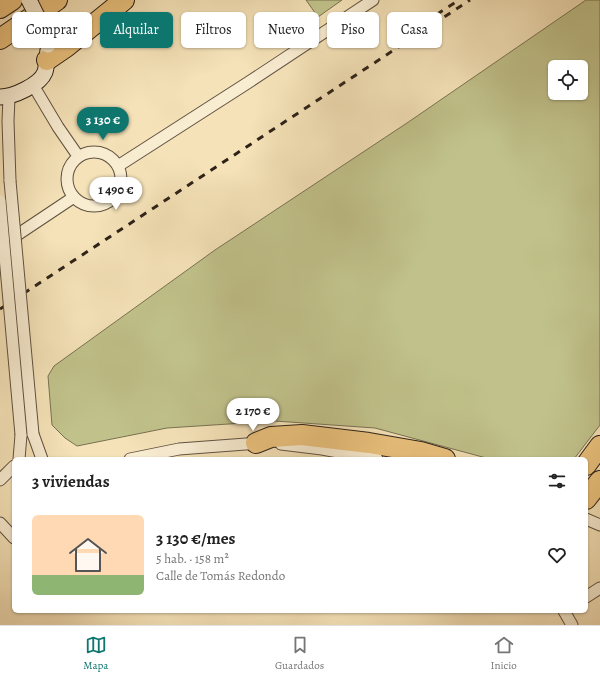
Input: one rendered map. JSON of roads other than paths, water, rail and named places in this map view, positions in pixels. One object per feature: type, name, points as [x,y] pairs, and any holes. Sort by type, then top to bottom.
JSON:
[{"type":"highway","points":[[0,8],[12,0]]},
{"type":"highway","points":[[0,39],[57,0]]},
{"type":"highway","points":[[48,52],[66,47],[124,0]]},
{"type":"highway","points":[[256,443],[271,437],[302,435],[369,443],[422,452],[438,457]]},
{"type":"highway","points":[[588,462],[600,446]]},
{"type":"highway","points":[[588,496],[600,481]]},
{"type":"main road","points":[[4,97],[33,85],[45,73],[48,52],[40,22],[29,0]]},
{"type":"street","points":[[118,166],[244,86],[373,0]]},
{"type":"street","points":[[33,85],[58,127],[78,156]]},
{"type":"street","points":[[4,97],[8,121],[10,181],[33,434],[42,457]]},
{"type":"street","points":[[100,152],[107,155],[118,166],[120,174],[119,189],[109,201],[94,206],[80,202],[74,197],[67,183],[67,176],[69,168],[78,156],[85,153],[100,152]]},
{"type":"street","points":[[0,246],[74,197]]},
{"type":"street","points":[[0,201],[21,435],[19,457]]},
{"type":"street","points":[[140,457],[179,449],[256,443],[316,448],[366,457]]},
{"type":"street","points":[[0,480],[12,468]]},
{"type":"street","points":[[588,520],[599,527]]},
{"type":"street","points":[[0,523],[8,535]]},
{"type":"street","points":[[588,596],[600,588]]},
{"type":"street","points":[[565,613],[572,625]]},
{"type":"railway","points":[[440,12],[459,0]]},
{"type":"railway","points":[[0,309],[470,0]]}]
